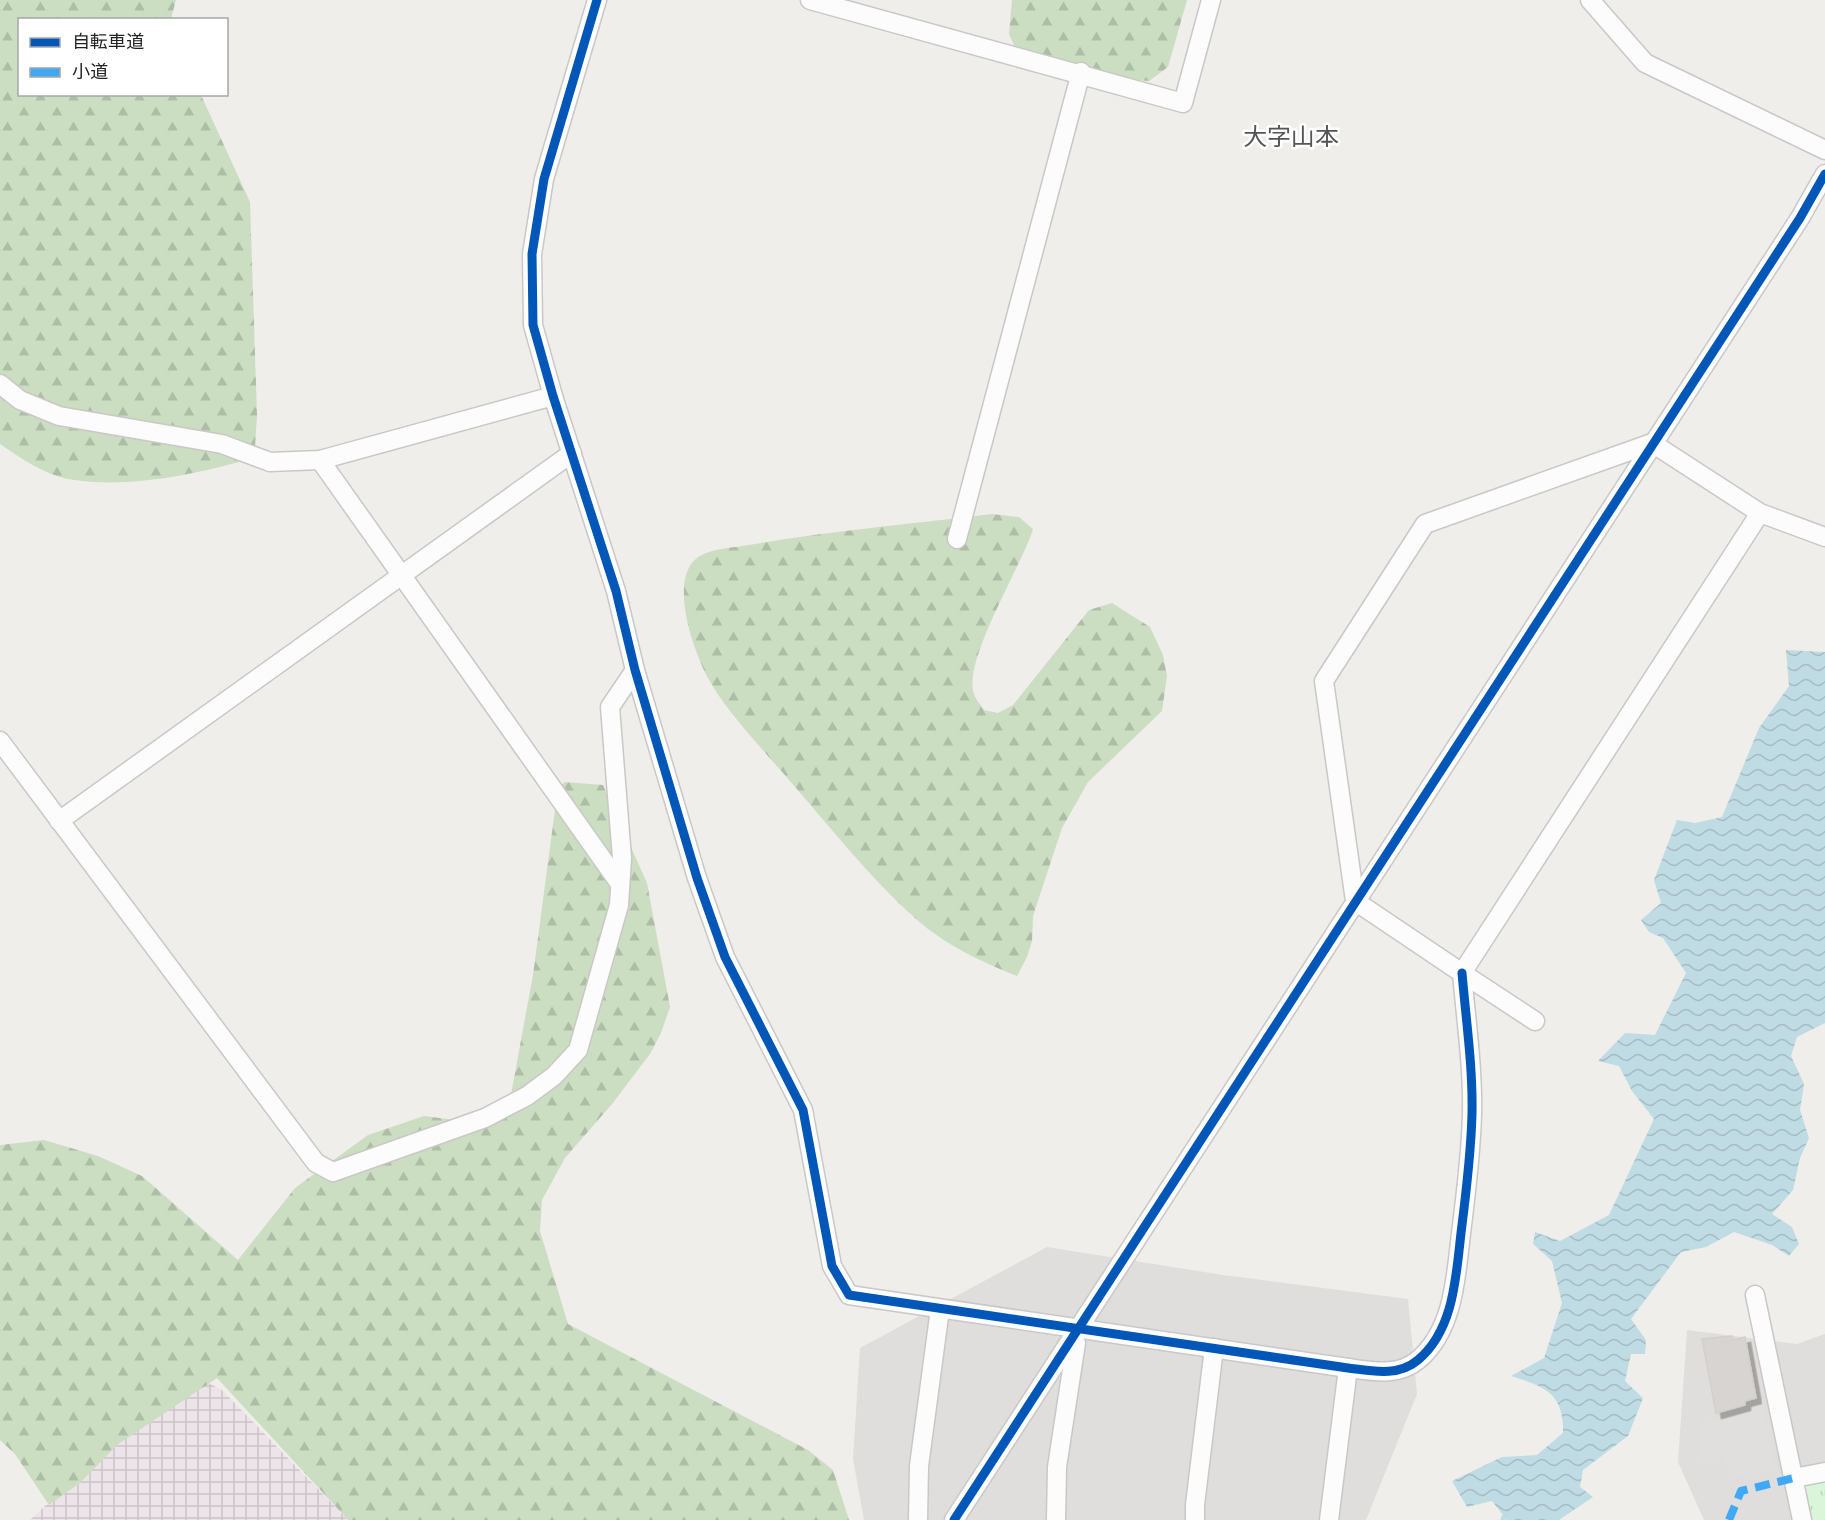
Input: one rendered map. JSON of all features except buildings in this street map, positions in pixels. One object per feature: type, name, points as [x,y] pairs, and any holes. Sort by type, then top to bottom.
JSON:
[{"type":"street","points":[[597,0],[544,178],[532,254],[533,325],[552,396],[616,591],[635,670],[697,878],[725,957],[803,1110],[832,1266],[849,1295],[859,1299],[1348,1368],[1388,1372],[1417,1361],[1437,1336],[1453,1297],[1470,1151],[1472,1112],[1462,973],[1760,513]]},
{"type":"street","points":[[810,0],[1080,72],[1183,103],[1211,0]]},
{"type":"street","points":[[1590,0],[1645,63],[1825,150]]},
{"type":"street","points":[[957,539],[1080,72]]},
{"type":"street","points":[[954,1520],[1800,218],[1825,174]]},
{"type":"street","points":[[0,384],[20,400],[59,416],[222,444],[270,462],[320,460],[552,396]]},
{"type":"street","points":[[1652,443],[1760,513],[1825,537]]},
{"type":"street","points":[[1535,1021],[1355,901],[1324,681],[1425,524],[1652,443]]},
{"type":"street","points":[[59,821],[572,453]]},
{"type":"street","points":[[320,460],[620,884]]},
{"type":"street","points":[[0,741],[316,1163],[333,1172],[485,1119],[527,1096],[554,1076],[578,1050],[619,905],[622,858],[610,707],[635,670]]},
{"type":"street","points":[[1755,1295],[1802,1520]]},
{"type":"street","points":[[918,1520],[919,1466],[940,1310]]},
{"type":"street","points":[[1056,1520],[1058,1467],[1070,1371],[1079,1329]]},
{"type":"street","points":[[1195,1520],[1214,1348]]},
{"type":"street","points":[[1329,1520],[1348,1368]]},
{"type":"street","points":[[1794,1478],[1825,1472]]},
{"type":"shaded area","points":[[1047,1247],[1223,1275],[1408,1299],[1417,1394],[1366,1520],[864,1520],[853,1459],[860,1348]]},
{"type":"shaded area","points":[[1687,1330],[1797,1344],[1825,1334],[1825,1520],[1704,1520],[1678,1462]]},
{"type":"shaded area","points":[[187,1372],[222,1390],[348,1520],[30,1520]]},
{"type":"shaded area","points":[[1762,1408],[1775,1468],[1731,1479],[1724,1456],[1701,1459],[1697,1425]]},
{"type":"green space","points":[[0,0],[176,0],[171,18],[18,18],[18,96],[201,96],[250,202],[257,415],[255,447],[246,460],[204,471],[160,479],[95,482],[54,475],[0,444]]},
{"type":"green space","points":[[1012,0],[1187,0],[1168,67],[1149,81],[1047,74],[1018,54],[1009,34]]},
{"type":"green space","points":[[992,514],[1019,517],[1033,529],[984,637],[977,660],[973,679],[974,694],[984,710],[998,713],[1013,705],[1089,610],[1112,603],[1150,627],[1163,655],[1167,676],[1162,711],[1088,782],[1062,828],[1033,916],[1032,941],[1017,976],[963,951],[926,928],[882,886],[851,852],[724,704],[708,678],[696,651],[686,616],[684,599],[689,568],[697,558],[715,550]]},
{"type":"green space","points":[[565,782],[603,785],[647,883],[670,1007],[661,1033],[650,1054],[612,1104],[565,1158],[542,1200],[540,1231],[568,1324],[808,1450],[833,1470],[849,1520],[348,1520],[217,1378],[117,1445],[81,1482],[49,1505],[15,1454],[0,1440],[0,1145],[44,1140],[98,1156],[142,1176],[238,1260],[295,1188],[368,1135],[424,1116],[463,1121],[510,1100],[533,975],[558,787]]},
{"type":"green space","points":[[1825,1479],[1825,1520],[1810,1520],[1804,1491],[1806,1483]]},
{"type":"water","points":[[1786,650],[1825,652],[1825,1023],[1797,1037],[1791,1056],[1804,1084],[1800,1110],[1809,1138],[1800,1158],[1793,1190],[1772,1214],[1792,1227],[1799,1244],[1789,1256],[1772,1245],[1734,1232],[1706,1247],[1681,1252],[1631,1319],[1646,1340],[1645,1354],[1631,1354],[1625,1381],[1643,1398],[1628,1436],[1583,1470],[1580,1487],[1593,1497],[1559,1520],[1507,1520],[1492,1501],[1467,1507],[1452,1481],[1502,1457],[1537,1455],[1563,1433],[1560,1409],[1556,1400],[1543,1388],[1511,1376],[1544,1358],[1562,1303],[1552,1261],[1533,1244],[1535,1232],[1560,1241],[1609,1215],[1654,1119],[1632,1091],[1619,1066],[1598,1061],[1625,1033],[1655,1035],[1686,973],[1663,938],[1649,932],[1641,920],[1661,903],[1654,880],[1677,820],[1695,823],[1722,817],[1759,728],[1789,686]]},
{"type":"marked path","points":[[1729,1520],[1741,1491],[1794,1478]]},
{"type":"cycle path","points":[[597,0],[544,179],[532,254],[533,325],[553,396],[616,591],[635,670],[697,878],[725,957],[803,1110],[832,1266],[849,1295],[1366,1370],[1393,1371],[1410,1365],[1430,1348],[1439,1334],[1455,1284],[1468,1174],[1472,1114],[1462,973]]},
{"type":"cycle path","points":[[954,1520],[1800,218],[1825,174]]},
{"type":"district","name":"大字山本","points":[[1291,138]]}]
